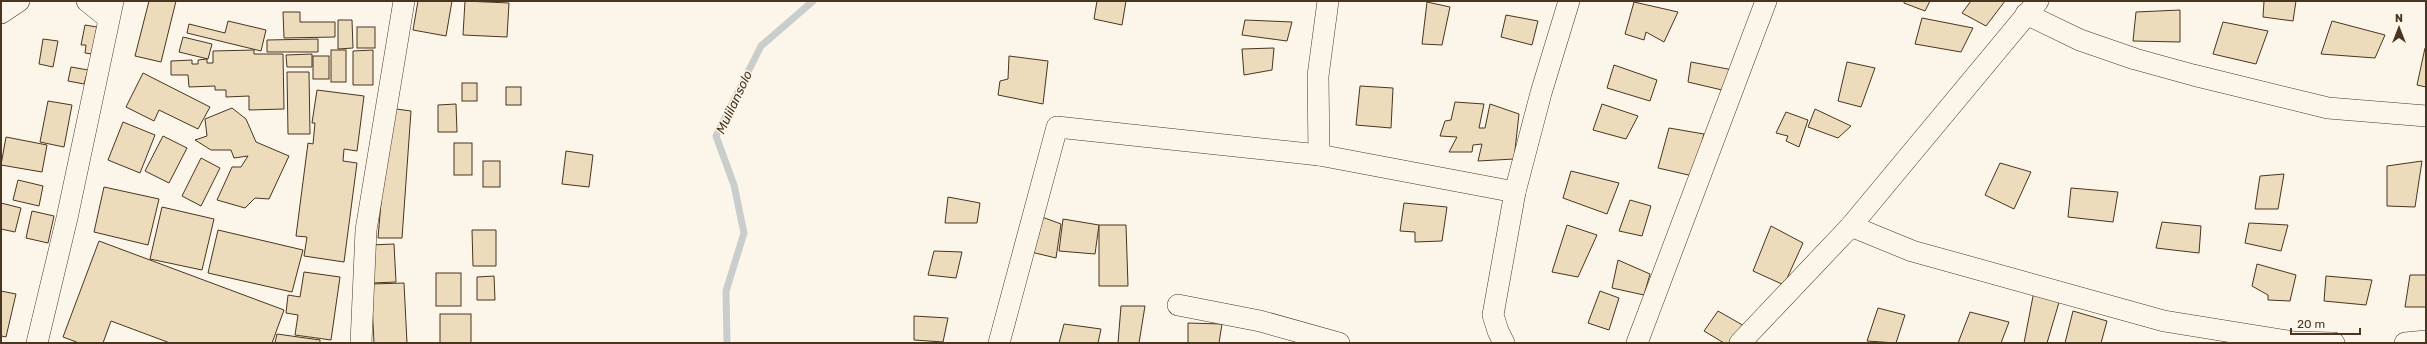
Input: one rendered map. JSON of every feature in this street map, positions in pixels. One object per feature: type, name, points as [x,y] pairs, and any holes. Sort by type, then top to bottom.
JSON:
[{"type":"street","points":[[1,13],[19,1]]},
{"type":"street","points":[[37,343],[67,218],[110,9],[87,1]]},
{"type":"street","points":[[361,343],[366,230],[404,1]]},
{"type":"street","points":[[1319,155],[1318,76],[1328,1]]},
{"type":"street","points":[[1504,343],[1498,331],[1493,314],[1515,192],[1541,93],[1569,1]]},
{"type":"street","points":[[1637,343],[1766,1]]},
{"type":"street","points":[[1740,343],[1851,226],[2032,7],[2080,40],[2135,59],[2193,75],[2328,108],[2426,116]]},
{"type":"street","points":[[999,343],[1057,127],[1319,155],[1515,192]]},
{"type":"street","points":[[1851,226],[1912,251],[2164,321],[2272,339],[2334,343]]},
{"type":"street","points":[[1178,305],[1260,321],[1339,343]]},
{"type":"street","points":[[2405,343],[2426,341]]},
{"type":"building","points":[[149,1],[176,1],[161,62],[135,56]]},
{"type":"building","points":[[418,1],[452,1],[446,36],[413,30]]},
{"type":"building","points":[[465,1],[509,3],[507,37],[463,35]]},
{"type":"building","points":[[1097,1],[1126,1],[1122,25],[1094,19]]},
{"type":"building","points":[[1904,1],[1930,1],[1925,11],[1904,3]]},
{"type":"building","points":[[1971,1],[2005,1],[1986,26],[1962,13]]},
{"type":"building","points":[[2264,1],[2296,1],[2293,21],[2263,17]]},
{"type":"building","points":[[1427,2],[1450,7],[1442,45],[1422,44]]},
{"type":"building","points":[[1634,2],[1678,12],[1664,42],[1646,32],[1644,40],[1625,34]]},
{"type":"building","points":[[2180,10],[2180,42],[2133,41],[2136,12]]},
{"type":"building","points":[[283,12],[300,12],[300,22],[335,22],[335,37],[284,38]]},
{"type":"building","points":[[1506,15],[1538,21],[1532,45],[1501,37]]},
{"type":"building","points":[[1922,18],[1973,28],[1961,52],[1915,44]]},
{"type":"building","points":[[338,20],[352,20],[353,48],[338,49]]},
{"type":"building","points":[[1245,20],[1292,22],[1287,41],[1242,35]]},
{"type":"building","points":[[228,21],[266,30],[261,51],[187,33],[189,24],[225,33]]},
{"type":"building","points":[[2332,21],[2385,35],[2375,58],[2321,54]]},
{"type":"building","points":[[2223,22],[2268,31],[2256,64],[2213,54]]},
{"type":"building","points":[[85,25],[97,27],[92,54],[85,53],[86,45],[81,45]]},
{"type":"building","points":[[357,27],[375,27],[375,48],[357,48]]},
{"type":"building","points":[[183,37],[212,44],[208,59],[179,52]]},
{"type":"building","points":[[43,39],[58,41],[53,67],[39,64]]},
{"type":"building","points":[[318,39],[318,52],[267,52],[267,40]]},
{"type":"building","points":[[1274,48],[1272,70],[1244,75],[1242,49]]},
{"type":"building","points":[[2426,48],[2426,87],[2417,85]]},
{"type":"building","points":[[254,50],[254,54],[283,54],[284,109],[249,110],[249,96],[226,97],[226,90],[215,90],[215,86],[189,87],[188,75],[171,75],[171,61],[192,60],[192,64],[198,64],[198,60],[207,59],[207,63],[213,63],[213,51]]},
{"type":"building","points":[[331,50],[346,50],[346,82],[331,82]]},
{"type":"building","points":[[373,50],[373,85],[353,85],[353,51]]},
{"type":"building","points":[[312,54],[312,67],[287,67],[286,55]]},
{"type":"building","points":[[313,56],[329,56],[329,79],[313,79]]},
{"type":"building","points":[[1009,56],[1048,61],[1043,104],[998,95],[1000,81],[1008,79]]},
{"type":"building","points":[[1691,62],[1733,70],[1722,90],[1688,82]]},
{"type":"building","points":[[1847,62],[1875,68],[1861,107],[1838,101]]},
{"type":"building","points":[[1614,65],[1657,80],[1650,101],[1607,88]]},
{"type":"building","points":[[71,67],[88,70],[84,84],[68,81]]},
{"type":"building","points":[[287,72],[309,72],[310,134],[288,134]]},
{"type":"building","points":[[143,73],[210,107],[198,129],[159,110],[154,121],[126,107]]},
{"type":"building","points":[[462,83],[477,83],[477,101],[462,101]]},
{"type":"building","points":[[1360,86],[1393,88],[1391,128],[1356,125]]},
{"type":"building","points":[[506,87],[521,87],[521,105],[506,105]]},
{"type":"building","points":[[317,90],[364,96],[357,151],[344,149],[343,161],[357,163],[344,262],[304,256],[307,237],[296,236],[308,143],[313,144],[315,123],[312,123]]},
{"type":"building","points":[[48,101],[72,105],[64,147],[40,142]]},
{"type":"building","points":[[1455,102],[1484,104],[1479,128],[1485,128],[1490,104],[1519,114],[1514,159],[1478,161],[1482,144],[1473,145],[1472,152],[1449,152],[1457,137],[1440,136],[1445,121],[1451,120]]},
{"type":"building","points":[[456,104],[457,132],[438,132],[438,105]]},
{"type":"building","points":[[1602,104],[1638,116],[1626,139],[1593,130]]},
{"type":"building","points":[[232,108],[246,119],[256,142],[289,156],[269,199],[255,198],[245,208],[217,200],[232,167],[241,167],[248,156],[234,158],[231,150],[211,150],[195,140],[207,136],[205,119]]},
{"type":"building","points":[[389,108],[411,111],[402,238],[378,238]]},
{"type":"building","points":[[1815,109],[1851,126],[1838,138],[1808,127]]},
{"type":"building","points":[[1786,112],[1808,120],[1799,147],[1786,141],[1788,136],[1776,133]]},
{"type":"building","points":[[123,122],[155,135],[140,173],[108,160]]},
{"type":"building","points":[[1669,128],[1704,134],[1693,176],[1658,168]]},
{"type":"building","points":[[163,136],[187,148],[169,183],[145,171]]},
{"type":"building","points":[[6,137],[47,145],[42,172],[1,165]]},
{"type":"building","points":[[454,143],[472,143],[472,175],[454,175]]},
{"type":"building","points":[[566,151],[593,155],[589,187],[562,184]]},
{"type":"building","points":[[201,158],[220,168],[201,206],[182,196]]},
{"type":"building","points":[[483,161],[500,161],[500,187],[483,187]]},
{"type":"building","points":[[2422,161],[2415,207],[2387,206],[2387,166]]},
{"type":"building","points":[[2000,163],[2031,172],[2014,209],[1985,195]]},
{"type":"building","points":[[1571,171],[1619,183],[1607,214],[1563,198]]},
{"type":"building","points":[[2284,174],[2278,209],[2255,209],[2260,176]]},
{"type":"building","points":[[18,180],[43,186],[39,206],[13,200]]},
{"type":"building","points":[[104,187],[159,199],[148,245],[94,232]]},
{"type":"building","points":[[2071,188],[2118,192],[2113,222],[2068,217]]},
{"type":"building","points":[[948,197],[980,203],[977,223],[945,223]]},
{"type":"building","points":[[1630,200],[1651,206],[1642,236],[1619,231]]},
{"type":"building","points":[[1,203],[21,208],[15,232],[1,229]]},
{"type":"building","points":[[1404,203],[1447,207],[1442,241],[1415,242],[1415,232],[1400,231]]},
{"type":"building","points":[[162,207],[214,219],[202,270],[150,259]]},
{"type":"building","points":[[32,211],[54,216],[48,243],[26,238]]},
{"type":"building","points":[[1042,217],[1061,224],[1056,258],[1031,252]]},
{"type":"building","points":[[1063,219],[1099,225],[1095,254],[1059,251]]},
{"type":"building","points":[[2162,222],[2201,226],[2199,253],[2156,248]]},
{"type":"building","points":[[2249,223],[2288,225],[2281,251],[2245,243]]},
{"type":"building","points":[[1099,225],[1126,225],[1128,286],[1099,286]]},
{"type":"building","points":[[1567,225],[1597,235],[1578,277],[1552,272]]},
{"type":"building","points":[[1771,226],[1803,243],[1784,285],[1753,271]]},
{"type":"building","points":[[218,230],[303,250],[292,292],[208,273]]},
{"type":"building","points":[[472,230],[496,230],[496,266],[473,266]]},
{"type":"building","points":[[99,241],[284,310],[272,343],[170,343],[111,321],[103,343],[79,343],[63,337]]},
{"type":"building","points":[[394,244],[396,282],[372,283],[370,245]]},
{"type":"building","points":[[934,251],[962,252],[956,278],[928,275]]},
{"type":"building","points":[[1618,260],[1650,274],[1644,295],[1612,288]]},
{"type":"building","points":[[2257,264],[2296,275],[2290,301],[2268,300],[2268,295],[2252,286]]},
{"type":"building","points":[[304,272],[340,277],[331,340],[295,335],[298,315],[286,313],[288,295],[300,297]]},
{"type":"building","points":[[436,273],[461,273],[461,306],[436,306]]},
{"type":"building","points":[[2410,275],[2426,275],[2426,307],[2405,307]]},
{"type":"building","points":[[494,276],[495,300],[477,300],[477,277]]},
{"type":"building","points":[[2326,276],[2372,280],[2366,305],[2324,301]]},
{"type":"building","points":[[404,283],[407,343],[374,343],[371,284]]},
{"type":"building","points":[[1,291],[16,294],[6,337],[1,336]]},
{"type":"building","points":[[1600,291],[1619,298],[1609,330],[1588,323]]},
{"type":"building","points":[[2034,291],[2060,299],[2047,343],[2024,343]]},
{"type":"building","points":[[1121,306],[1145,306],[1139,343],[1118,343]]},
{"type":"building","points":[[1878,308],[1905,315],[1896,343],[1867,341]]},
{"type":"building","points":[[1718,311],[1746,327],[1731,343],[1724,343],[1704,331]]},
{"type":"building","points":[[2073,311],[2107,321],[2101,343],[2065,343]]},
{"type":"building","points":[[1970,312],[2009,322],[2001,343],[1958,343]]},
{"type":"building","points":[[440,314],[471,314],[471,343],[440,343]]},
{"type":"building","points":[[914,316],[948,318],[943,342],[914,340]]},
{"type":"building","points":[[1188,323],[1222,324],[1219,343],[1188,343]]},
{"type":"building","points":[[1064,324],[1101,329],[1098,343],[1059,343]]},
{"type":"building","points":[[277,334],[320,340],[320,343],[275,343]]},
{"type":"waterway","name":"Mulilansolo","points":[[727,343],[726,291],[744,233],[734,185],[716,136],[761,46],[813,1]]}]
